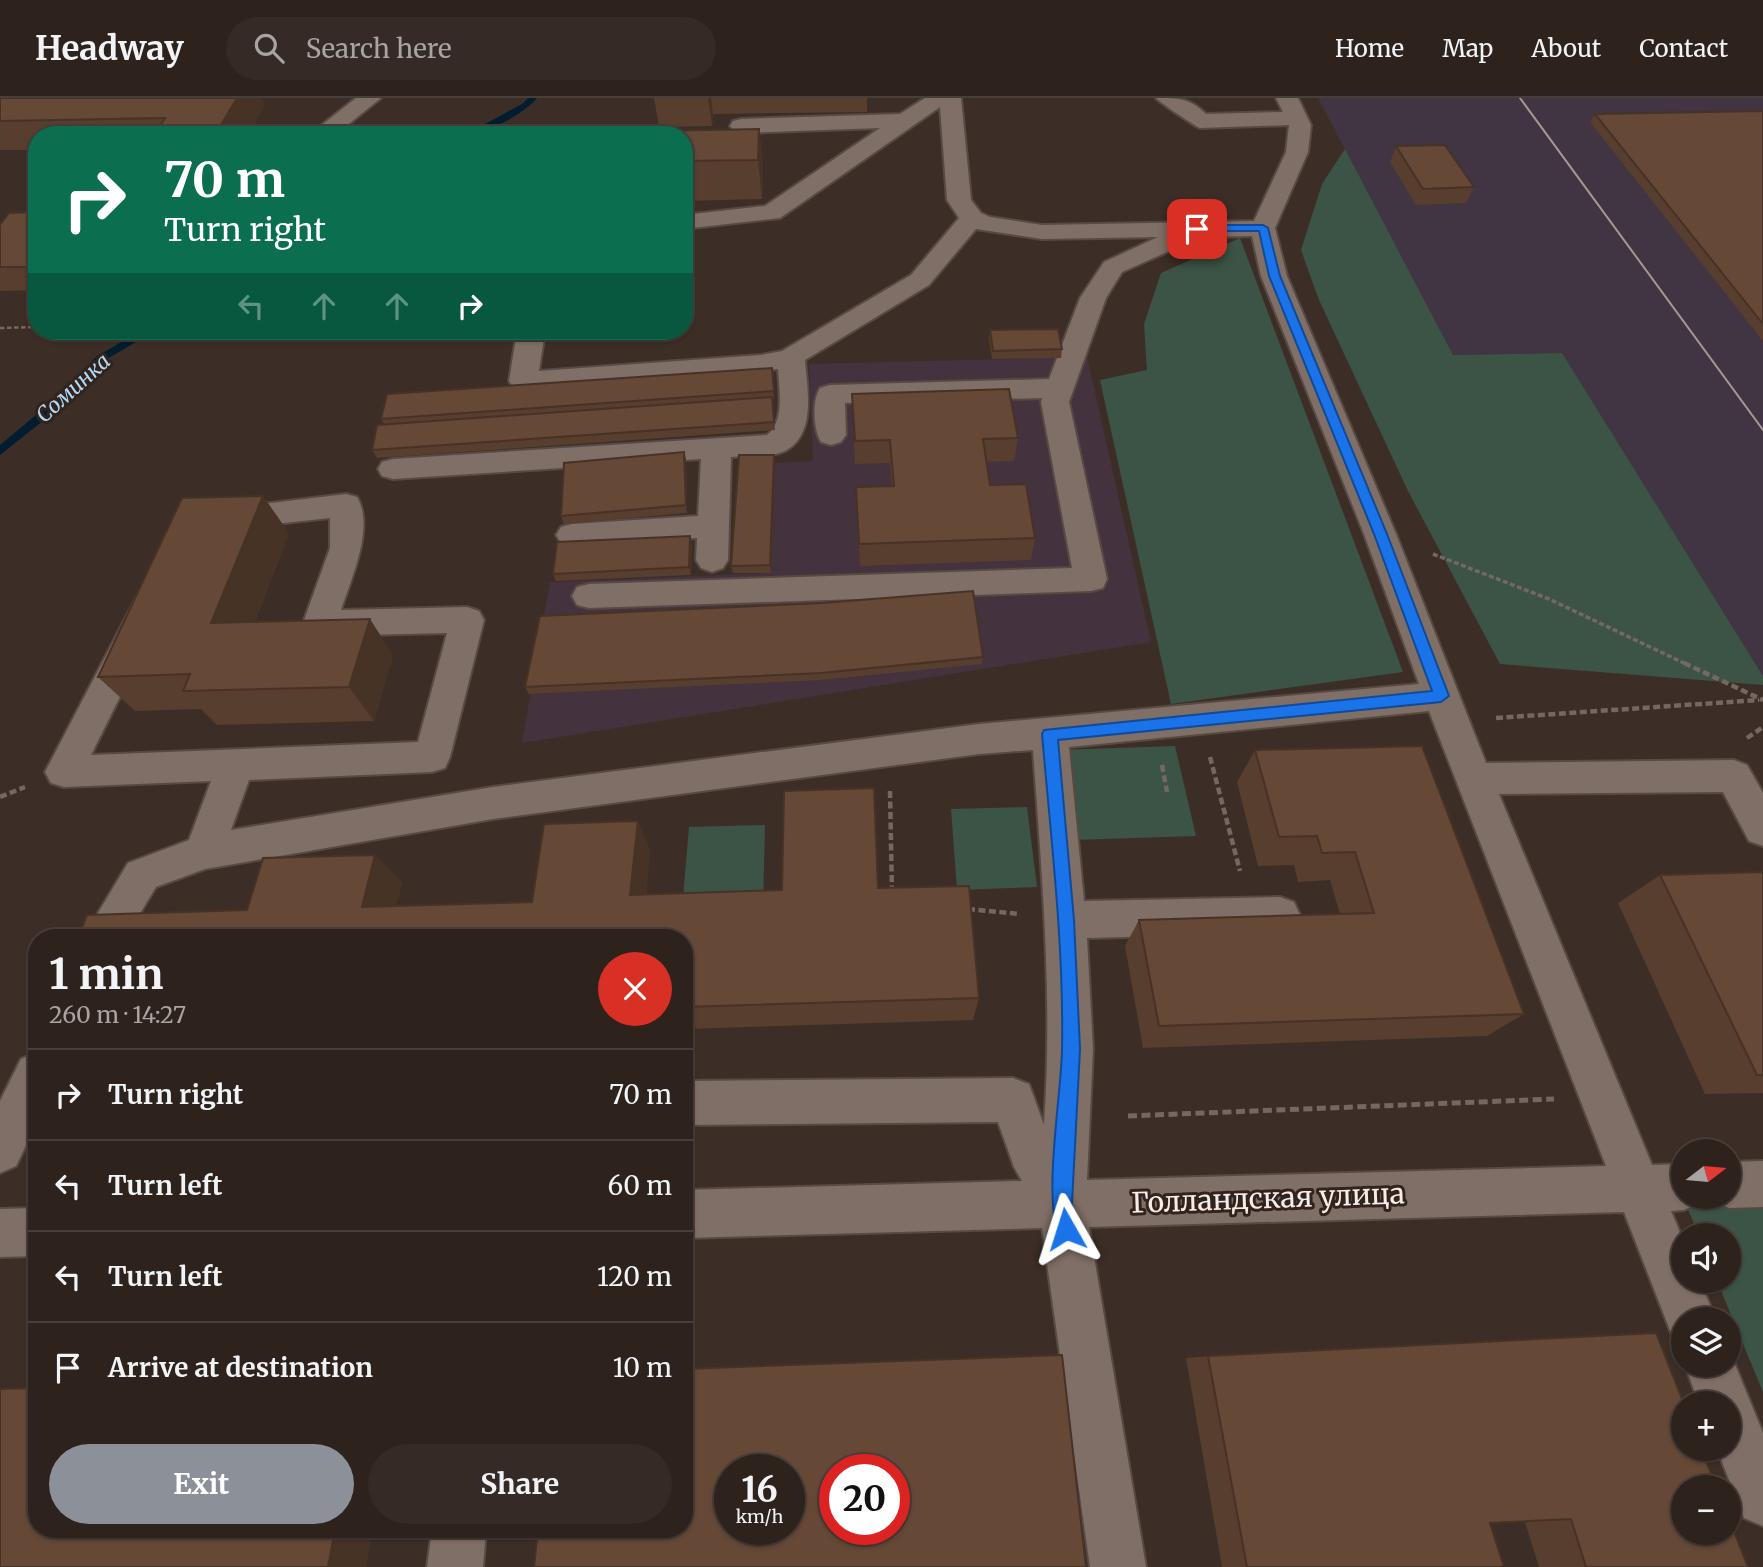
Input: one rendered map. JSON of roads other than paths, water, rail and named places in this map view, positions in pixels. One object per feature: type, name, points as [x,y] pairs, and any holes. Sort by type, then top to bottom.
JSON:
[{"type":"street","points":[[332,126],[370,98]]},
{"type":"street","points":[[693,221],[771,213],[939,98]]},
{"type":"street","points":[[950,98],[960,200],[972,218],[1000,228],[1042,232],[1263,228]]},
{"type":"street","points":[[1167,98],[1187,108],[1200,121],[1292,108],[1300,125],[1297,152],[1263,228],[1274,276],[1380,534],[1475,779],[1661,1187],[1689,1307]]},
{"type":"street","points":[[741,125],[905,121]]},
{"type":"street","points":[[530,340],[523,381],[761,364],[791,358],[920,280],[972,218]]},
{"type":"street","points":[[589,596],[1091,579],[1055,402],[1093,298],[1113,267],[1197,229]]},
{"type":"street","points":[[393,469],[774,444],[788,434],[793,420],[791,358]]},
{"type":"street","points":[[831,435],[830,394],[1061,388]]},
{"type":"street","points":[[712,560],[716,448]]},
{"type":"street","points":[[346,505],[346,548],[320,623],[467,621],[432,757],[235,767],[64,772],[191,522],[346,505]]},
{"type":"street","points":[[572,535],[713,526]]},
{"type":"street","points":[[109,929],[142,875],[204,852],[493,803],[979,739],[1202,719],[1447,708]]},
{"type":"street","points":[[1050,734],[1066,920],[1071,1049],[1062,1203],[1118,1567]]},
{"type":"street","points":[[204,852],[235,767]]},
{"type":"street","points":[[1475,779],[1734,776],[1763,829]]},
{"type":"street","points":[[1066,920],[1266,915]]},
{"type":"street","points":[[17,1129],[28,1099]]},
{"type":"street","points":[[693,1103],[1013,1100],[1030,1151],[1062,1203]]},
{"type":"street","points":[[1741,1185],[1763,1184]]},
{"type":"street","name":"Голландская улица","points":[[693,1214],[1661,1187]]},
{"type":"street","points":[[0,1233],[28,1232]]},
{"type":"street","points":[[1741,1443],[1763,1499]]},
{"type":"street","points":[[455,1567],[458,1538]]},
{"type":"waterway","name":"Соминка","points":[[486,126],[525,106],[533,98]]},
{"type":"waterway","name":"Соминка","points":[[0,451],[64,398],[101,358],[133,340]]},
{"type":"tram line","points":[[1520,98],[1763,430]]}]
